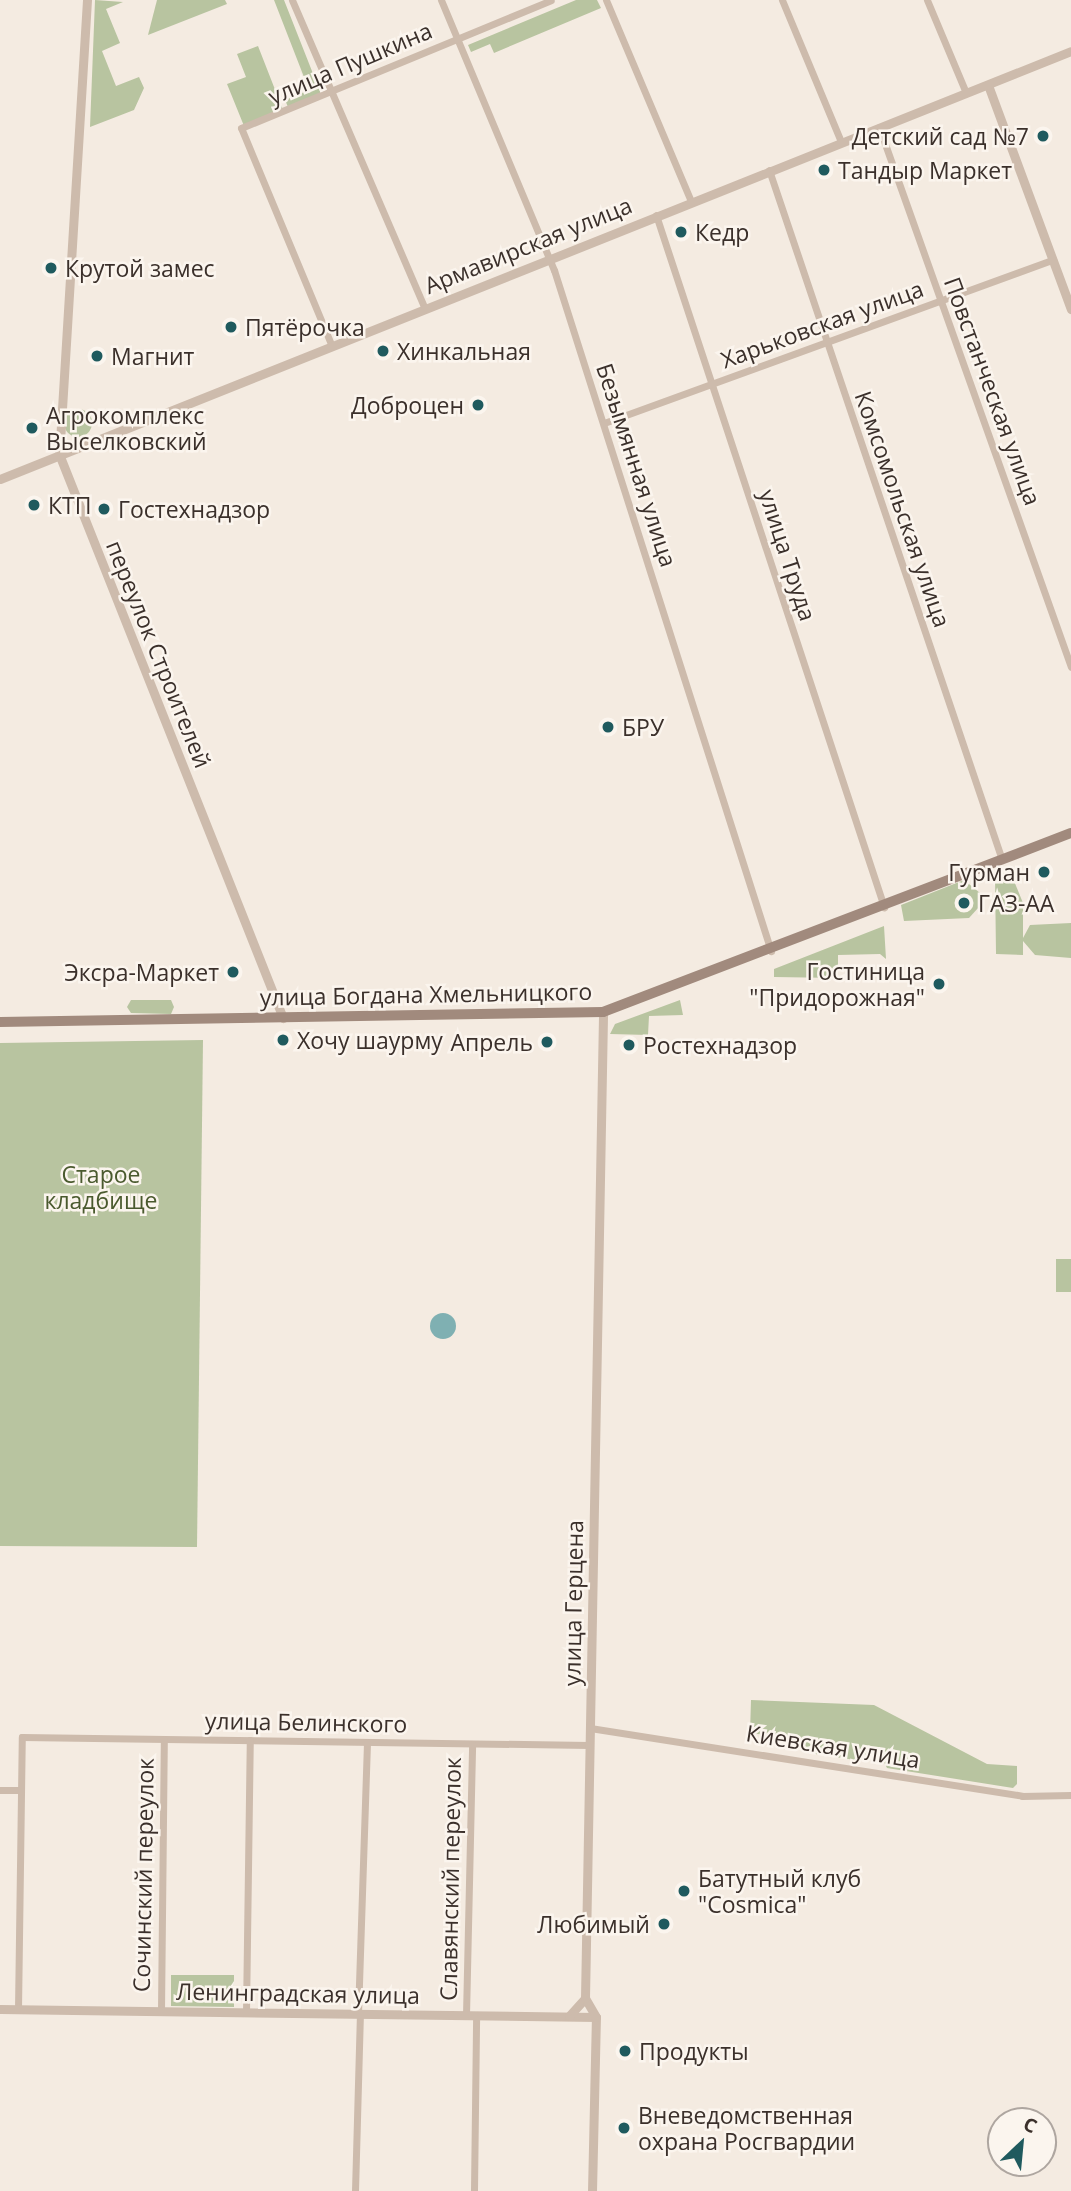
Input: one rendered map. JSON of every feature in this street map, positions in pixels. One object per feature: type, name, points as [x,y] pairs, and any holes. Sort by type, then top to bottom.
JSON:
[{"type":"main road","name":"улица Богдана Хмельницкого","points":[[0,1022],[603,1012],[885,908],[1071,833]]},
{"type":"street","name":"переулок Строителей","points":[[87,0],[59,454],[283,1018]]},
{"type":"street","points":[[292,0],[424,307]]},
{"type":"street","name":"Безымянная улица","points":[[441,0],[549,257],[771,951]]},
{"type":"street","name":"улица Пушкина","points":[[331,344],[242,128],[332,93],[551,0]]},
{"type":"street","points":[[606,0],[691,201]]},
{"type":"street","points":[[782,0],[841,142]]},
{"type":"street","points":[[927,0],[966,93]]},
{"type":"street","name":"Армавирская улица","points":[[0,478],[1071,51]]},
{"type":"street","points":[[988,85],[1071,309]]},
{"type":"street","name":"Повстанческая улица","points":[[879,127],[1071,667]]},
{"type":"street","name":"Комсомольская улица","points":[[769,170],[1002,860]]},
{"type":"street","name":"улица Труда","points":[[656,215],[885,908]]},
{"type":"street","name":"Харьковская улица","points":[[604,423],[1053,260]]},
{"type":"street","name":"улица Герцена","points":[[585,1998],[603,1012]]},
{"type":"street","name":"Киевская улица","points":[[590,1728],[1023,1796],[1071,1795]]},
{"type":"street","name":"улица Белинского","points":[[21,1790],[22,1737],[589,1745]]},
{"type":"street","name":"Сочинский переулок","points":[[161,2011],[164,1739]]},
{"type":"street","points":[[246,2012],[250,1740]]},
{"type":"street","points":[[355,2191],[367,1742]]},
{"type":"street","name":"Славянский переулок","points":[[472,1744],[471,2015],[474,2191]]},
{"type":"street","points":[[0,1790],[21,1790],[18,2009]]},
{"type":"street","points":[[569,2017],[585,1998],[596,2017],[592,2191]]},
{"type":"street","name":"Ленинградская улица","points":[[0,2008],[596,2017]]},
{"type":"green space","points":[[95,0],[123,2],[106,9],[120,43],[102,51],[116,86],[139,77],[144,88],[134,110],[90,127]]},
{"type":"green space","points":[[157,0],[225,0],[227,4],[148,35]]},
{"type":"green space","points":[[274,0],[284,0],[321,94],[288,107],[285,100],[309,90]]},
{"type":"green space","points":[[576,0],[597,0],[601,8],[494,53],[490,44],[471,52],[468,45]]},
{"type":"green space","points":[[258,46],[283,110],[244,126],[227,84],[246,77],[237,54]]},
{"type":"green space","points":[[78,409],[88,413],[92,423],[88,433],[78,437],[68,433],[64,423],[68,413]]},
{"type":"green space","points":[[1010,871],[1023,903],[1023,938],[1030,925],[1071,923],[1071,958],[1035,955],[1023,941],[1023,955],[996,954],[995,876]]},
{"type":"green space","points":[[964,880],[980,893],[979,907],[969,918],[904,921],[901,905]]},
{"type":"green space","points":[[884,926],[886,959],[880,954],[838,955],[838,978],[774,977],[774,969]]},
{"type":"green space","points":[[131,1000],[171,1000],[174,1007],[171,1014],[131,1013],[127,1007]]},
{"type":"green space","points":[[680,1000],[683,1015],[649,1016],[648,1035],[610,1034],[615,1024]]},
{"type":"green space","name":"Старое кладбище","points":[[203,1040],[197,1547],[0,1546],[0,1043]]},
{"type":"green space","points":[[1056,1259],[1071,1259],[1071,1292],[1056,1292]]},
{"type":"green space","points":[[751,1700],[874,1705],[987,1764],[1017,1766],[1017,1784],[1013,1788],[887,1768],[882,1758],[862,1754],[855,1760],[802,1752],[792,1738],[750,1733]]},
{"type":"green space","points":[[171,1975],[234,1975],[234,2007],[171,2006]]},
{"type":"water","points":[[443,1313],[452,1317],[456,1326],[452,1335],[443,1339],[434,1335],[430,1326],[434,1317]]},
{"type":"place","name":"Детский сад №7","points":[[1043,136]]},
{"type":"place","name":"Тандыр Маркет","points":[[824,170]]},
{"type":"place","name":"Кедр","points":[[681,232]]},
{"type":"place","name":"Крутой замес","points":[[51,268]]},
{"type":"place","name":"Пятёрочка","points":[[231,327]]},
{"type":"place","name":"Хинкальная","points":[[383,351]]},
{"type":"place","name":"Магнит","points":[[97,356]]},
{"type":"place","name":"Доброцен","points":[[478,405]]},
{"type":"place","name":"Агрокомплекс Выселковский","points":[[32,428]]},
{"type":"place","name":"КТП","points":[[34,505]]},
{"type":"place","name":"Гостехнадзор","points":[[104,509]]},
{"type":"place","name":"БРУ","points":[[608,727]]},
{"type":"place","name":"Гурман","points":[[1044,872]]},
{"type":"place","name":"ГАЗ-АА","points":[[964,903]]},
{"type":"place","name":"Эксра-Маркет","points":[[233,972]]},
{"type":"place","name":"Гостиница \"Придорожная\"","points":[[939,984]]},
{"type":"place","name":"Хочу шаурму","points":[[283,1040]]},
{"type":"place","name":"Апрель","points":[[547,1042]]},
{"type":"place","name":"Ростехнадзор","points":[[629,1045]]},
{"type":"place","name":"Батутный клуб \"Cosmica\"","points":[[684,1891]]},
{"type":"place","name":"Любимый","points":[[664,1924]]},
{"type":"place","name":"Продукты","points":[[625,2051]]},
{"type":"place","name":"Вневедомственная охрана Росгвардии","points":[[624,2128]]}]
